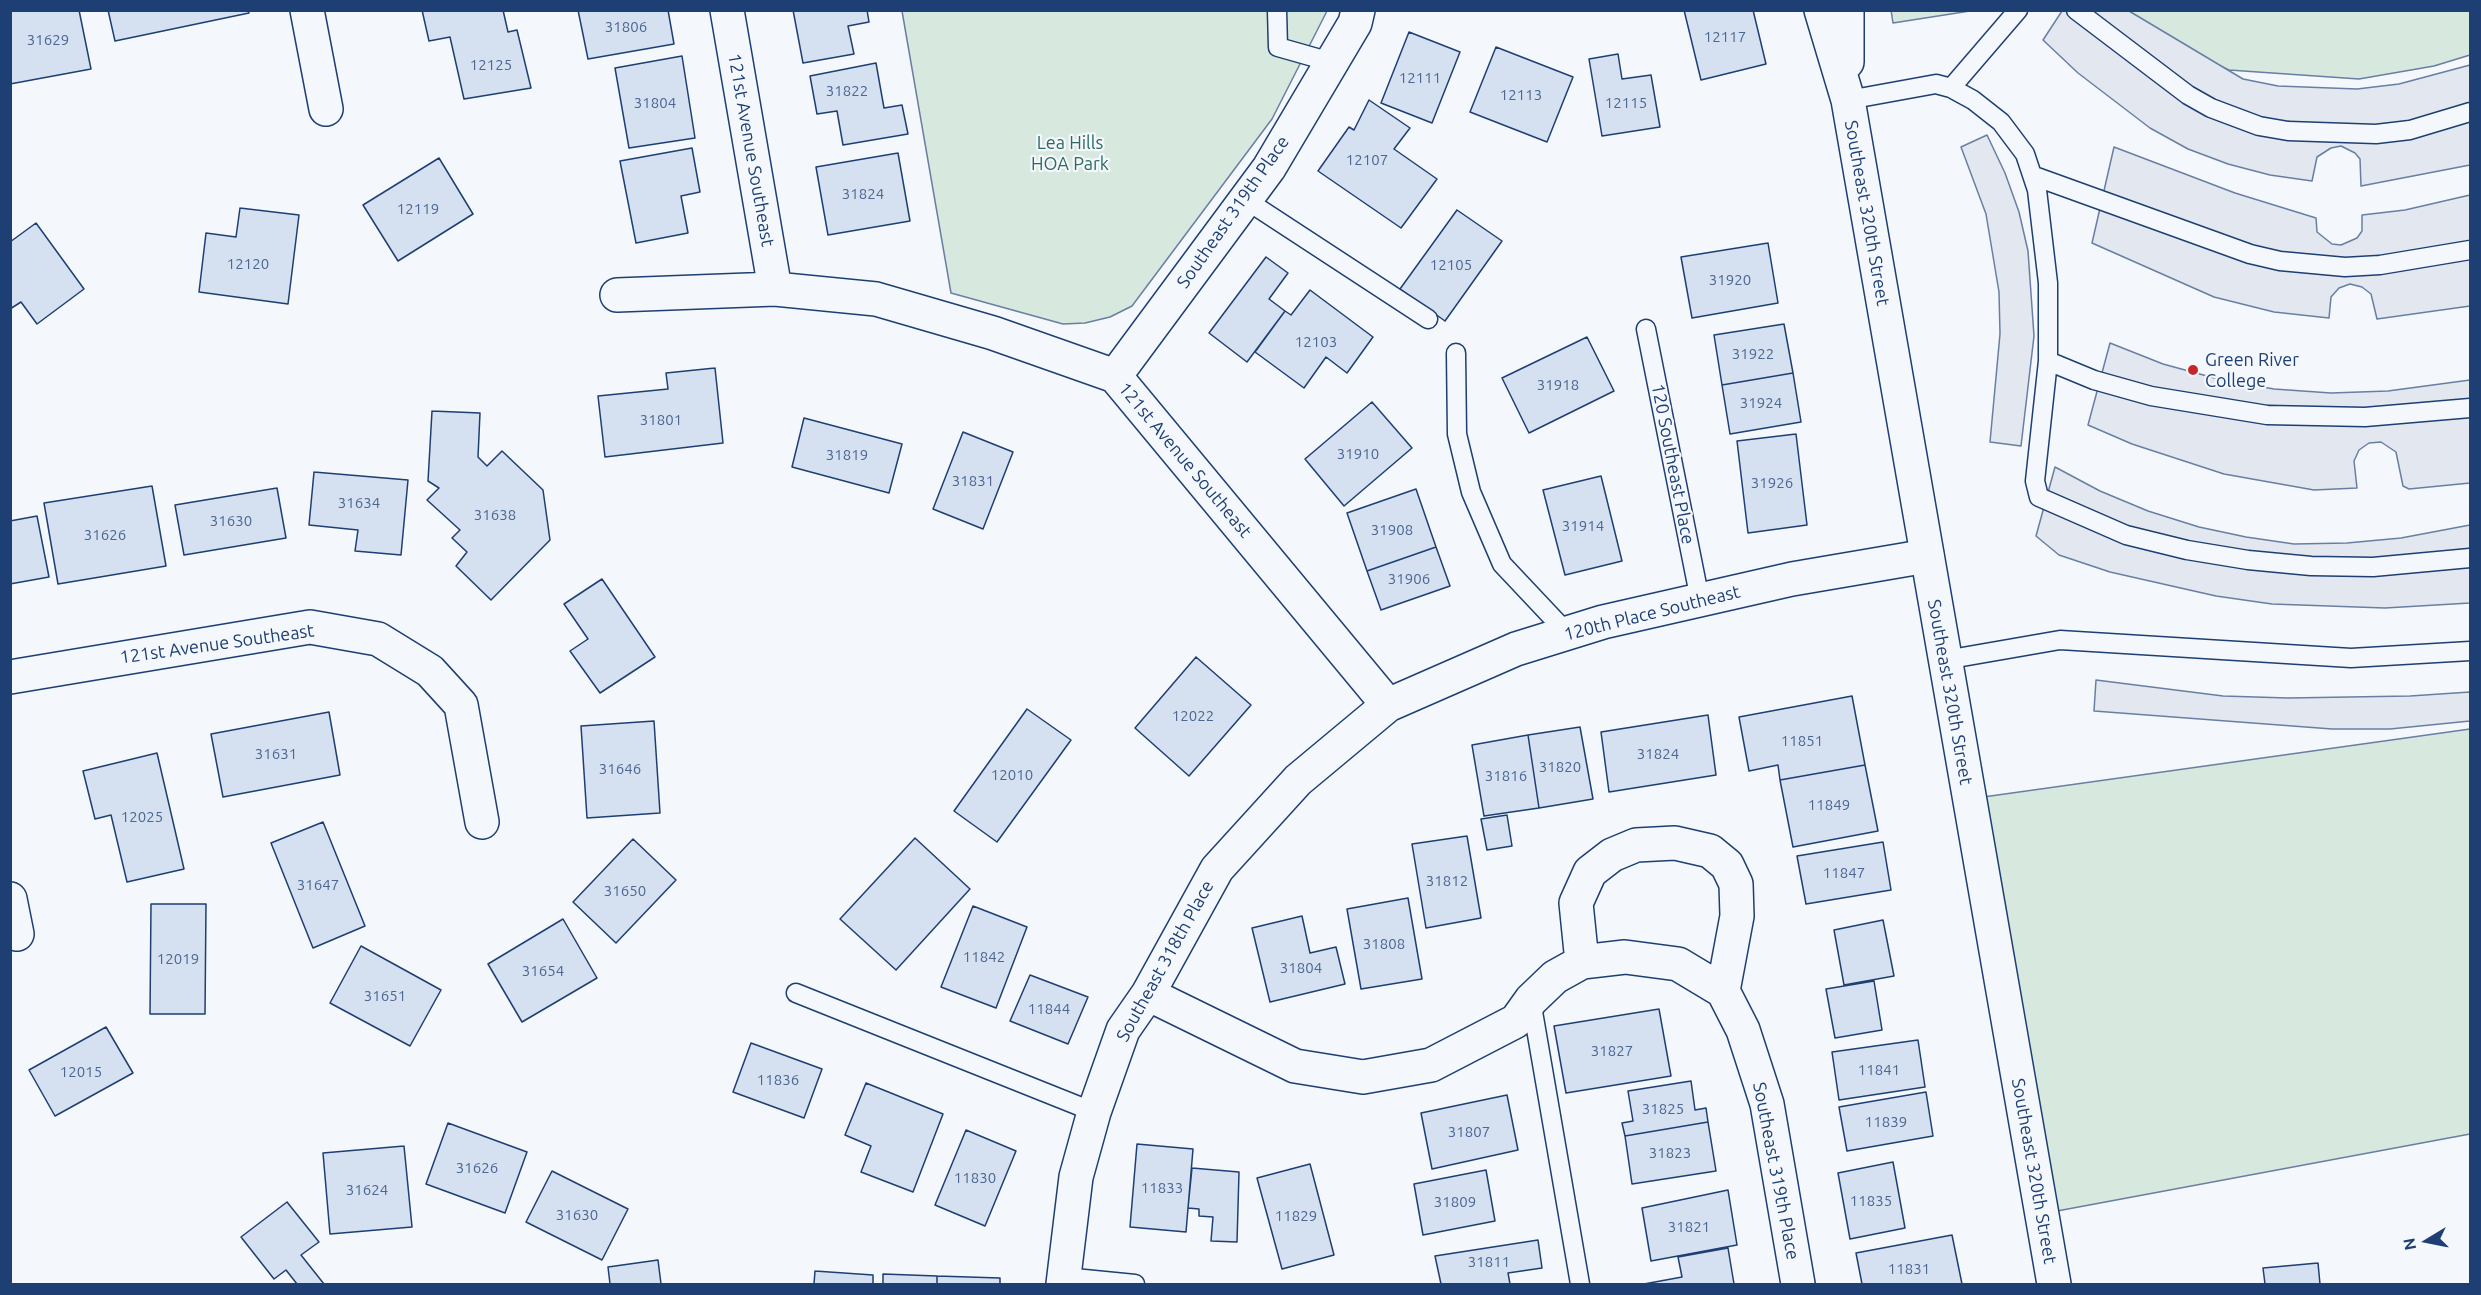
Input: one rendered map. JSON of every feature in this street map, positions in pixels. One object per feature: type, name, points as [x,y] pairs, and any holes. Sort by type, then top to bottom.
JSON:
[{"type":"street","points":[[307,10],[326,109]]},
{"type":"street","name":"121st Avenue Southeast","points":[[727,10],[775,289]]},
{"type":"street","name":"Southeast 319th Place","points":[[1115,376],[1269,168],[1355,23],[1358,10]]},
{"type":"street","name":"Southeast 320th Street","points":[[1821,10],[1848,100],[2054,1284]]},
{"type":"street","name":"Southeast 320th Street","points":[[1847,10],[1848,100]]},
{"type":"street","name":"121st Avenue Southeast","points":[[617,296],[775,289],[876,299],[993,333],[1115,376],[1388,705]]},
{"type":"street","name":"120th Place Southeast","points":[[1388,705],[1516,649],[1603,622],[1792,579],[1927,555]]},
{"type":"street","name":"121st Avenue Southeast","points":[[10,677],[310,627],[378,639],[430,671],[461,705],[482,822]]},
{"type":"street","name":"Southeast 318th Place","points":[[1064,1281],[1076,1177],[1094,1112],[1123,1030],[1148,994],[1217,869],[1298,780],[1388,705]]},
{"type":"street","points":[[1148,994],[1295,1066],[1363,1077],[1431,1065],[1516,1021],[1531,1000],[1555,977],[1582,962],[1625,957],[1678,964],[1724,991],[1737,916],[1736,884],[1727,865],[1710,851],[1676,843],[1636,845],[1612,855],[1590,872],[1576,903],[1582,962]]},
{"type":"street","points":[[10,899],[17,934]]},
{"type":"street","name":"Southeast 319th Place","points":[[1724,991],[1743,1030],[1767,1104],[1798,1284]]},
{"type":"lane","points":[[1277,10],[1278,47],[1331,62]]},
{"type":"lane","points":[[1951,88],[2018,10]]},
{"type":"lane","points":[[2076,10],[2188,95],[2211,108],[2259,126],[2288,131],[2376,134],[2410,130],[2470,112]]},
{"type":"lane","points":[[1848,100],[1936,84],[1951,88],[1973,100],[2001,122],[2025,154],[2034,176],[2048,283],[2048,361],[2035,481],[2039,497],[2126,535],[2187,550],[2248,560],[2311,566],[2373,567],[2470,558]]},
{"type":"lane","points":[[2034,176],[2250,254],[2280,261],[2333,266],[2380,265],[2470,250]]},
{"type":"lane","points":[[1246,200],[1428,319]]},
{"type":"lane","name":"120 Southeast Place","points":[[1646,329],[1700,600]]},
{"type":"lane","points":[[1456,353],[1457,434],[1471,492],[1502,564],[1567,633]]},
{"type":"lane","points":[[2048,361],[2094,380],[2151,396],[2267,415],[2366,417],[2470,408]]},
{"type":"lane","points":[[1945,660],[2060,640],[2351,658],[2470,651]]},
{"type":"lane","points":[[796,993],[1094,1112]]},
{"type":"lane","points":[[1531,1000],[1580,1284]]},
{"type":"lane","points":[[1064,1281],[1135,1284]]},
{"type":"green space","points":[[1891,10],[1970,10],[1970,11],[1893,23]]},
{"type":"green space","name":"Lea Hills HOA Park","points":[[902,11],[1327,11],[1272,119],[1132,306],[1110,317],[1085,323],[1063,324],[951,293]]},
{"type":"green space","points":[[2097,11],[2470,11],[2470,55],[2434,66],[2359,79],[2229,70]]},
{"type":"green space","points":[[2470,729],[2470,1134],[2041,1214],[1969,799]]},
{"type":"shaded area","points":[[2062,11],[2129,11],[2243,79],[2278,86],[2357,89],[2399,84],[2470,65],[2470,165],[2361,186],[2360,159],[2355,153],[2341,146],[2331,148],[2317,157],[2312,181],[2270,175],[2228,164],[2188,149],[2150,128],[2078,73],[2043,40]]},
{"type":"shaded area","points":[[1987,135],[2005,173],[2019,212],[2028,251],[2034,336],[2021,446],[1990,442],[2000,334],[1999,292],[1986,214],[1961,147]]},
{"type":"shaded area","points":[[2114,147],[2235,193],[2316,218],[2317,232],[2332,244],[2341,245],[2357,238],[2362,231],[2362,215],[2405,210],[2470,195],[2470,306],[2377,319],[2371,294],[2362,287],[2350,284],[2339,288],[2331,297],[2329,318],[2274,312],[2214,297],[2092,243]]},
{"type":"shaded area","points":[[2110,343],[2163,364],[2218,379],[2274,389],[2331,393],[2388,391],[2470,380],[2470,483],[2409,489],[2403,486],[2396,452],[2381,442],[2369,443],[2359,450],[2354,461],[2357,488],[2314,490],[2224,474],[2132,444],[2088,425]]},
{"type":"shaded area","points":[[2055,467],[2100,491],[2148,511],[2199,527],[2294,544],[2347,543],[2401,538],[2470,525],[2470,603],[2385,608],[2272,604],[2216,596],[2110,572],[2059,555],[2036,536]]},
{"type":"shaded area","points":[[2096,680],[2223,696],[2288,698],[2410,696],[2470,692],[2470,721],[2390,729],[2332,729],[2094,711]]},
{"type":"building","points":[[10,10],[79,10],[91,69],[10,84]]},
{"type":"building","points":[[108,10],[248,10],[249,13],[115,41]]},
{"type":"building","points":[[422,10],[503,10],[508,32],[517,30],[531,88],[464,99],[450,37],[429,41]]},
{"type":"building","points":[[578,10],[668,10],[674,44],[588,59]]},
{"type":"building","points":[[793,10],[867,10],[869,22],[848,26],[854,54],[803,63]]},
{"type":"building","points":[[1684,10],[1753,10],[1766,64],[1701,80]]},
{"type":"building","points":[[1409,32],[1460,52],[1432,123],[1381,103]]},
{"type":"building","points":[[1496,47],[1573,77],[1547,142],[1470,112]]},
{"type":"building","points":[[1618,54],[1622,79],[1651,75],[1660,127],[1602,136],[1589,59]]},
{"type":"building","points":[[682,56],[695,138],[629,148],[615,68]]},
{"type":"building","points":[[876,63],[884,108],[902,105],[908,134],[843,145],[837,111],[817,114],[810,76]]},
{"type":"building","points":[[1369,100],[1410,128],[1394,149],[1437,179],[1401,228],[1318,171],[1349,127],[1354,130]]},
{"type":"building","points":[[692,148],[700,192],[681,196],[688,233],[636,243],[620,161]]},
{"type":"building","points":[[898,153],[910,221],[828,235],[816,167]]},
{"type":"building","points":[[439,158],[473,214],[398,261],[363,205]]},
{"type":"building","points":[[240,208],[299,215],[288,304],[199,292],[206,233],[236,237]]},
{"type":"building","points":[[1457,210],[1502,241],[1445,321],[1400,289]]},
{"type":"building","points":[[36,223],[84,289],[37,324],[21,302],[10,309],[10,242]]},
{"type":"building","points":[[1768,243],[1778,303],[1692,318],[1681,257]]},
{"type":"building","points":[[1266,257],[1288,273],[1269,299],[1285,311],[1247,362],[1209,333]]},
{"type":"building","points":[[1310,290],[1373,337],[1347,373],[1326,357],[1304,388],[1255,352],[1285,311],[1291,315]]},
{"type":"building","points":[[1784,324],[1793,373],[1722,385],[1714,335]]},
{"type":"building","points":[[1587,337],[1614,391],[1529,433],[1502,378]]},
{"type":"building","points":[[715,368],[723,443],[605,457],[598,396],[668,389],[666,373]]},
{"type":"building","points":[[1793,373],[1801,422],[1730,434],[1722,385]]},
{"type":"building","points":[[1372,402],[1412,448],[1344,506],[1305,459]]},
{"type":"building","points":[[432,411],[480,413],[478,457],[487,466],[502,451],[543,490],[550,540],[491,600],[456,566],[467,552],[452,538],[460,530],[427,500],[439,488],[428,481]]},
{"type":"building","points":[[804,418],[902,444],[889,493],[792,467]]},
{"type":"building","points":[[963,432],[1013,452],[983,529],[933,509]]},
{"type":"building","points":[[1796,434],[1807,525],[1748,533],[1737,441]]},
{"type":"building","points":[[314,472],[408,480],[401,555],[355,551],[358,530],[309,525]]},
{"type":"building","points":[[1601,476],[1622,561],[1565,575],[1543,490]]},
{"type":"building","points":[[152,486],[166,566],[58,584],[44,503]]},
{"type":"building","points":[[277,488],[286,538],[184,555],[175,505]]},
{"type":"building","points":[[1416,489],[1436,547],[1367,571],[1347,513]]},
{"type":"building","points":[[37,516],[49,577],[10,584],[10,521]]},
{"type":"building","points":[[1436,547],[1450,586],[1381,610],[1367,571]]},
{"type":"building","points":[[602,579],[655,657],[600,693],[570,651],[588,639],[564,604]]},
{"type":"building","points":[[1196,657],[1251,705],[1189,776],[1135,728]]},
{"type":"building","points":[[1852,696],[1865,765],[1780,780],[1778,765],[1749,771],[1739,717]]},
{"type":"building","points":[[1027,709],[1071,740],[997,842],[954,811]]},
{"type":"building","points":[[329,712],[340,775],[223,797],[211,734]]},
{"type":"building","points":[[1708,715],[1716,775],[1609,792],[1601,732]]},
{"type":"building","points":[[654,721],[660,813],[587,818],[581,726]]},
{"type":"building","points":[[1580,727],[1593,799],[1539,808],[1528,735]]},
{"type":"building","points":[[1528,735],[1539,808],[1484,816],[1472,745]]},
{"type":"building","points":[[157,753],[184,869],[127,882],[111,815],[95,819],[83,771]]},
{"type":"building","points":[[1865,765],[1878,831],[1793,847],[1780,780]]},
{"type":"building","points":[[1507,815],[1512,846],[1487,850],[1481,819]]},
{"type":"building","points":[[323,822],[365,926],[313,948],[271,843]]},
{"type":"building","points":[[1467,836],[1481,918],[1426,928],[1412,844]]},
{"type":"building","points":[[915,838],[970,889],[896,970],[840,919]]},
{"type":"building","points":[[633,839],[676,880],[616,943],[573,902]]},
{"type":"building","points":[[1883,842],[1891,890],[1806,904],[1797,856]]},
{"type":"building","points":[[1408,898],[1422,979],[1361,989],[1347,909]]},
{"type":"building","points":[[151,904],[206,904],[205,1014],[150,1014]]},
{"type":"building","points":[[973,906],[1027,927],[996,1008],[941,987]]},
{"type":"building","points":[[1302,916],[1310,953],[1336,947],[1345,984],[1270,1002],[1252,928]]},
{"type":"building","points":[[563,919],[597,978],[522,1022],[488,964]]},
{"type":"building","points":[[1883,920],[1894,976],[1844,985],[1834,930]]},
{"type":"building","points":[[361,946],[441,990],[410,1046],[330,1003]]},
{"type":"building","points":[[1030,975],[1088,997],[1068,1044],[1010,1021]]},
{"type":"building","points":[[1874,981],[1882,1030],[1835,1038],[1826,989]]},
{"type":"building","points":[[1659,1009],[1671,1076],[1566,1093],[1554,1026]]},
{"type":"building","points":[[106,1027],[133,1073],[55,1116],[29,1070]]},
{"type":"building","points":[[1918,1040],[1925,1087],[1839,1100],[1832,1052]]},
{"type":"building","points":[[751,1043],[822,1069],[804,1118],[733,1092]]},
{"type":"building","points":[[1691,1081],[1695,1110],[1706,1108],[1708,1122],[1625,1136],[1622,1123],[1633,1121],[1628,1091]]},
{"type":"building","points":[[866,1083],[943,1114],[913,1192],[861,1172],[871,1146],[845,1135]]},
{"type":"building","points":[[1926,1092],[1933,1136],[1847,1151],[1839,1107]]},
{"type":"building","points":[[1507,1095],[1518,1150],[1432,1169],[1421,1113]]},
{"type":"building","points":[[1708,1122],[1716,1171],[1632,1184],[1625,1136]]},
{"type":"building","points":[[448,1123],[527,1152],[505,1213],[426,1184]]},
{"type":"building","points":[[966,1130],[1016,1151],[985,1226],[935,1205]]},
{"type":"building","points":[[1137,1144],[1193,1149],[1186,1232],[1130,1227]]},
{"type":"building","points":[[404,1146],[412,1227],[330,1234],[323,1153]]},
{"type":"building","points":[[1893,1162],[1905,1228],[1850,1239],[1838,1173]]},
{"type":"building","points":[[1310,1164],[1334,1255],[1282,1269],[1257,1178]]},
{"type":"building","points":[[1192,1168],[1239,1172],[1237,1242],[1211,1241],[1213,1217],[1199,1216],[1199,1209],[1188,1208]]},
{"type":"building","points":[[1486,1170],[1495,1221],[1423,1235],[1414,1184]]},
{"type":"building","points":[[552,1171],[628,1209],[602,1260],[526,1222]]},
{"type":"building","points":[[1728,1190],[1737,1245],[1651,1261],[1642,1208]]},
{"type":"building","points":[[287,1202],[319,1242],[301,1255],[324,1284],[297,1284],[286,1270],[274,1279],[241,1237]]},
{"type":"building","points":[[1952,1235],[1962,1284],[1862,1284],[1856,1253]]},
{"type":"building","points":[[1538,1240],[1542,1268],[1508,1273],[1510,1284],[1441,1284],[1435,1256]]},
{"type":"building","points":[[1728,1248],[1734,1284],[1644,1284],[1682,1277],[1678,1257]]},
{"type":"building","points":[[658,1260],[661,1284],[610,1284],[608,1267]]},
{"type":"building","points":[[2318,1263],[2320,1284],[2265,1284],[2263,1268]]},
{"type":"building","points":[[815,1271],[873,1275],[873,1284],[814,1284]]},
{"type":"building","points":[[883,1274],[937,1276],[937,1284],[883,1284]]},
{"type":"building","points":[[937,1276],[1000,1278],[1000,1284],[937,1284]]},
{"type":"place","name":"Green River College","points":[[2193,370]]}]
